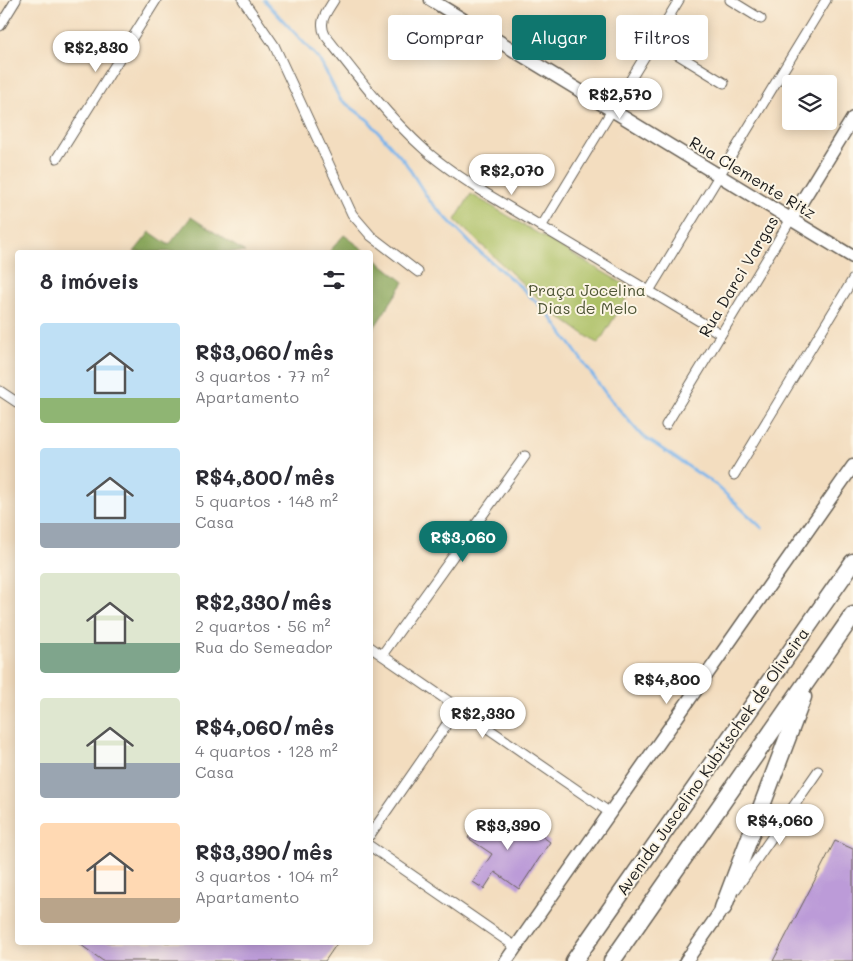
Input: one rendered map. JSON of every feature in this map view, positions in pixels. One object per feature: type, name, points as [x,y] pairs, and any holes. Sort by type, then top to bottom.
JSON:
[{"type":"highway","name":"Avenida Juscelino Kubitschek de Oliveira","points":[[574,961],[853,562]]},
{"type":"highway","name":"Avenida Juscelino Kubitschek de Oliveira","points":[[612,961],[853,615]]},
{"type":"highway","points":[[723,908],[812,674]]},
{"type":"street","points":[[0,26],[16,0]]},
{"type":"street","points":[[57,158],[156,0]]},
{"type":"street","points":[[243,0],[274,45],[352,214],[371,236],[418,272]]},
{"type":"street","points":[[334,0],[323,19],[322,27],[325,35],[390,115],[425,150],[456,175],[721,334]]},
{"type":"street","name":"Rua Clemente Ritz","points":[[431,0],[853,258]]},
{"type":"street","points":[[670,15],[679,0]]},
{"type":"street","points":[[730,0],[761,19]]},
{"type":"street","points":[[649,292],[826,0]]},
{"type":"street","points":[[541,227],[642,60]]},
{"type":"street","points":[[687,60],[724,83]]},
{"type":"street","name":"Rua Darci Vargas","points":[[666,425],[853,118]]},
{"type":"street","points":[[734,474],[853,279]]},
{"type":"street","points":[[0,391],[15,401]]},
{"type":"street","points":[[382,655],[525,456]]},
{"type":"street","points":[[506,961],[853,466]]},
{"type":"street","points":[[373,649],[609,812]]},
{"type":"street","points":[[373,831],[458,708]]},
{"type":"street","points":[[686,961],[818,771]]},
{"type":"street","points":[[373,848],[516,947]]},
{"type":"green space","name":"Praça Jocelina Dias de Melo","points":[[471,194],[632,289],[598,344],[555,314],[455,220]]},
{"type":"green space","points":[[191,217],[242,250],[136,250],[150,232],[169,245]]},
{"type":"green space","points":[[344,235],[364,250],[331,250]]},
{"type":"green space","points":[[373,257],[404,282],[373,329]]},
{"type":"building","points":[[482,817],[506,833],[517,818],[550,842],[519,889],[495,872],[484,889],[473,882],[492,854],[468,838]]},
{"type":"building","points":[[835,841],[853,849],[853,961],[773,961]]},
{"type":"building","points":[[81,945],[336,945],[325,961],[103,961]]},
{"type":"waterway","points":[[264,0],[319,59],[340,99],[368,120],[405,162],[429,200],[475,248],[522,288],[550,316],[606,394],[641,435],[716,485],[762,528]]}]
